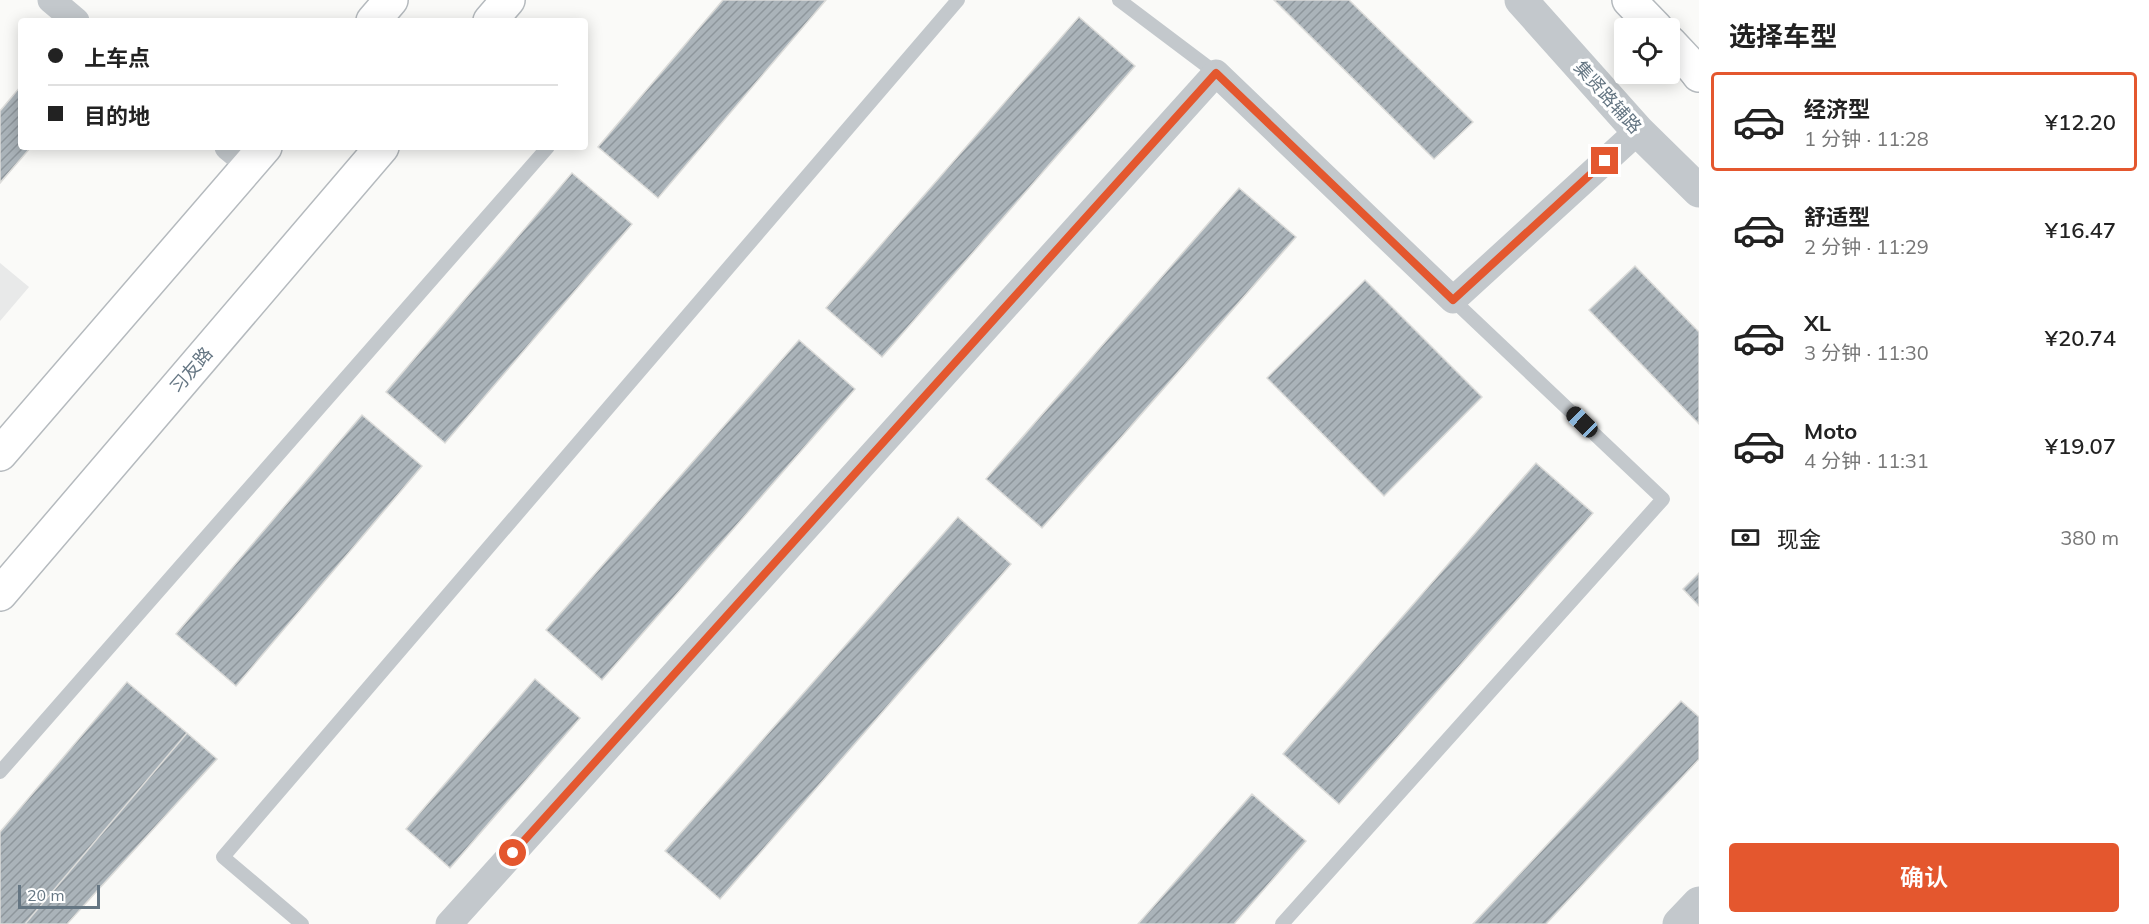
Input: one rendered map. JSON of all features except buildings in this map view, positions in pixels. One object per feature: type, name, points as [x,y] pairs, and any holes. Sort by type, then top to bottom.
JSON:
[{"type":"main road","points":[[376,18],[392,0]]},
{"type":"main road","points":[[493,18],[508,0]]},
{"type":"main road","points":[[1629,0],[1646,18]]},
{"type":"main road","points":[[1680,54],[1698,73]]},
{"type":"main road","name":"习友路","points":[[0,594],[379,150]]},
{"type":"main road","points":[[0,454],[247,153]]},
{"type":"street","points":[[51,0],[72,18]]},
{"type":"street","name":"集贤路辅路","points":[[1521,0],[1638,131],[1699,191]]},
{"type":"street","points":[[449,924],[1216,73],[1453,300],[1638,131]]},
{"type":"street","points":[[1679,924],[1699,903]]},
{"type":"lane","points":[[302,924],[223,857],[958,0]]},
{"type":"lane","points":[[1119,0],[1216,73]]},
{"type":"lane","points":[[0,772],[545,150]]},
{"type":"lane","points":[[1282,924],[1663,499],[1453,300]]},
{"type":"shaded area","points":[[0,263],[29,287],[0,321]]},
{"type":"route","points":[[513,853],[1216,73],[1453,300],[1605,161]]}]
